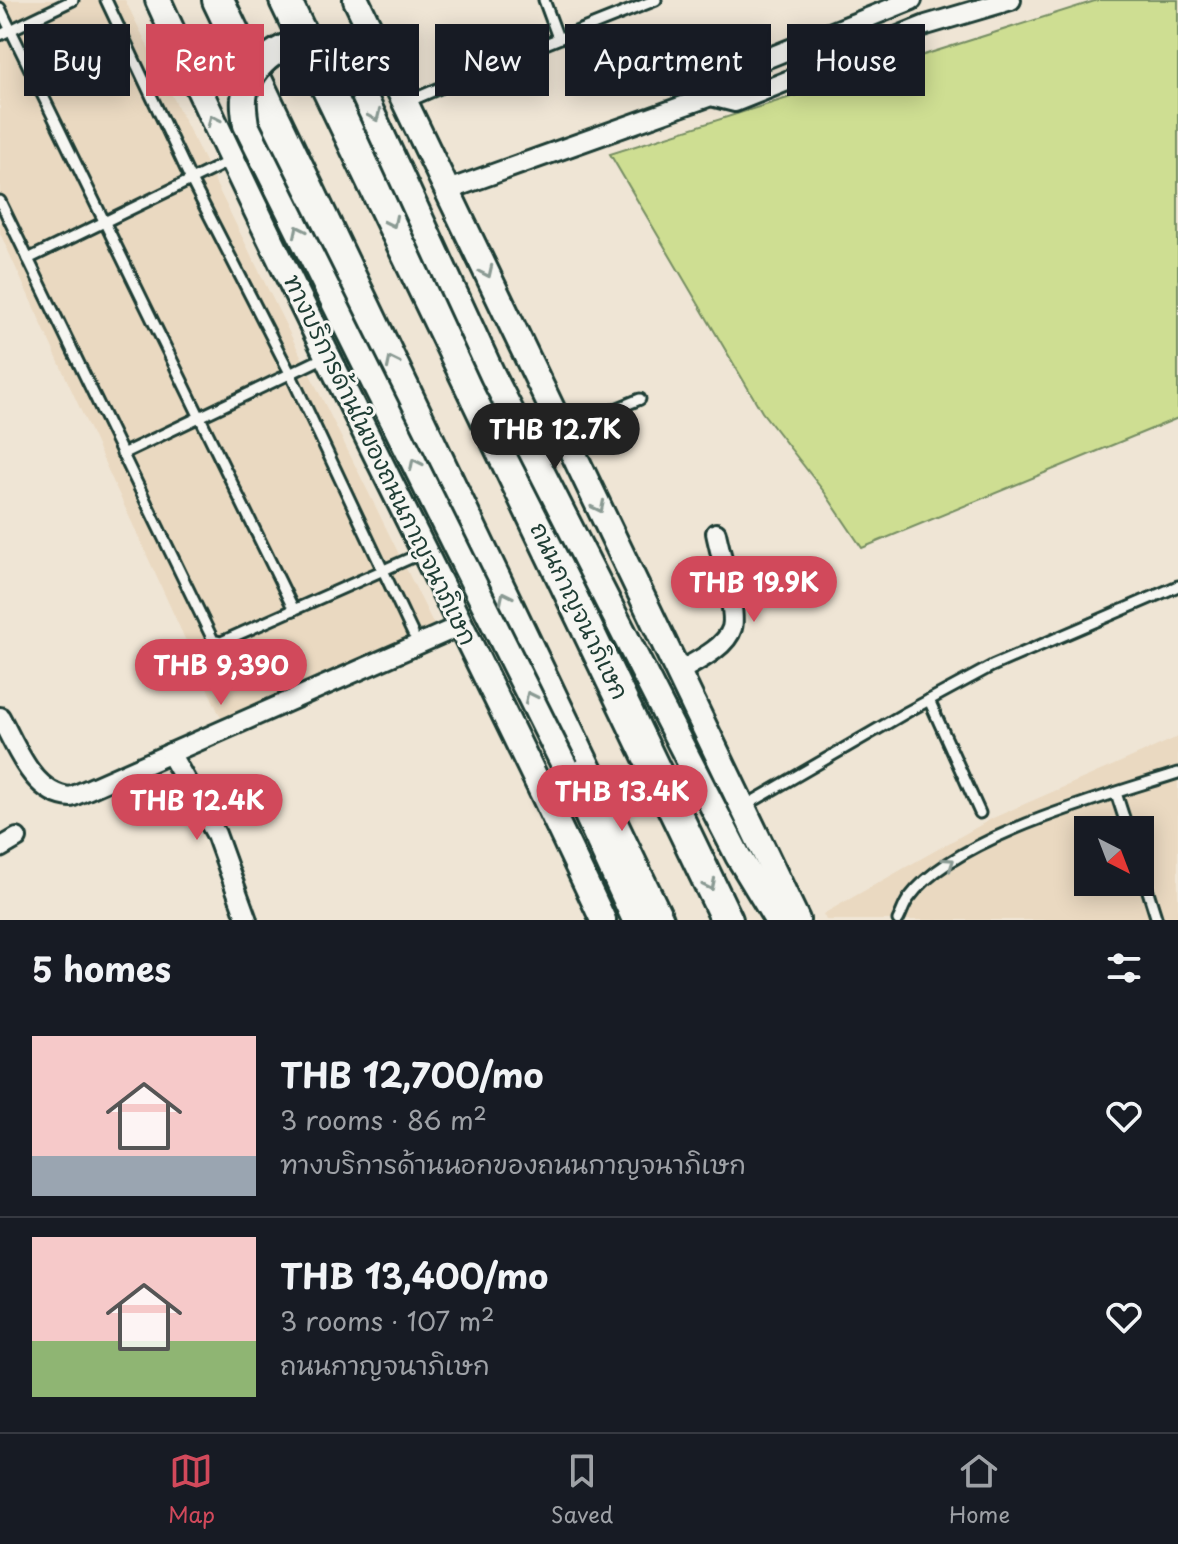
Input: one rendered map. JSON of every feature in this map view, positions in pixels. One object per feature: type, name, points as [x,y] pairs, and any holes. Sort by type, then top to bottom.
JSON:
[{"type":"highway","points":[[218,0],[658,920]]},
{"type":"highway","name":"ถนนกาญจนาภิเษก","points":[[285,0],[727,920]]},
{"type":"main road","name":"ทางบริการด้านในของถนนกาญจนาภิเษก","points":[[158,0],[231,160],[462,625],[603,920]]},
{"type":"main road","points":[[356,0],[797,920]]},
{"type":"main road","points":[[635,920],[565,767],[246,125],[244,99],[250,78],[264,61],[284,48],[309,41],[327,47],[349,63],[493,376],[738,856],[777,920]]},
{"type":"street","points":[[925,27],[1011,0]]},
{"type":"street","points":[[771,57],[906,2],[911,24]]},
{"type":"street","points":[[448,190],[711,96],[735,102],[750,96]]},
{"type":"street","points":[[678,672],[708,654],[732,630],[733,616],[716,533]]},
{"type":"street","points":[[0,717],[38,782],[60,796],[71,797],[462,625]]},
{"type":"street","points":[[170,753],[216,834],[247,920]]},
{"type":"street","points":[[0,848],[17,838]]},
{"type":"lane","points":[[0,35],[73,0]]},
{"type":"lane","points":[[106,0],[191,180],[290,373],[413,634]]},
{"type":"lane","points":[[544,0],[558,38]]},
{"type":"lane","points":[[406,102],[656,0]]},
{"type":"lane","points":[[0,8],[294,610]]},
{"type":"lane","points":[[28,259],[231,160]]},
{"type":"lane","points":[[0,201],[213,640],[221,642],[424,552]]},
{"type":"lane","points":[[122,454],[328,356]]},
{"type":"lane","points":[[562,431],[640,399]]},
{"type":"lane","points":[[743,807],[992,666],[1178,586]]},
{"type":"lane","points":[[929,700],[980,813]]},
{"type":"lane","points":[[898,920],[907,899],[956,858],[1020,827],[1178,773]]},
{"type":"lane","points":[[1116,793],[1123,816]]},
{"type":"lane","points":[[1149,896],[1157,920]]},
{"type":"shaded area","points":[[0,0],[125,0],[146,42],[146,96],[172,96],[434,625],[221,718],[0,233]]},
{"type":"shaded area","points":[[1178,737],[1178,920],[826,920],[823,914],[993,818]]},
{"type":"green space","points":[[1098,0],[1178,0],[1178,418],[862,548],[825,493],[762,412],[610,154],[794,96],[925,96],[925,55]]}]
